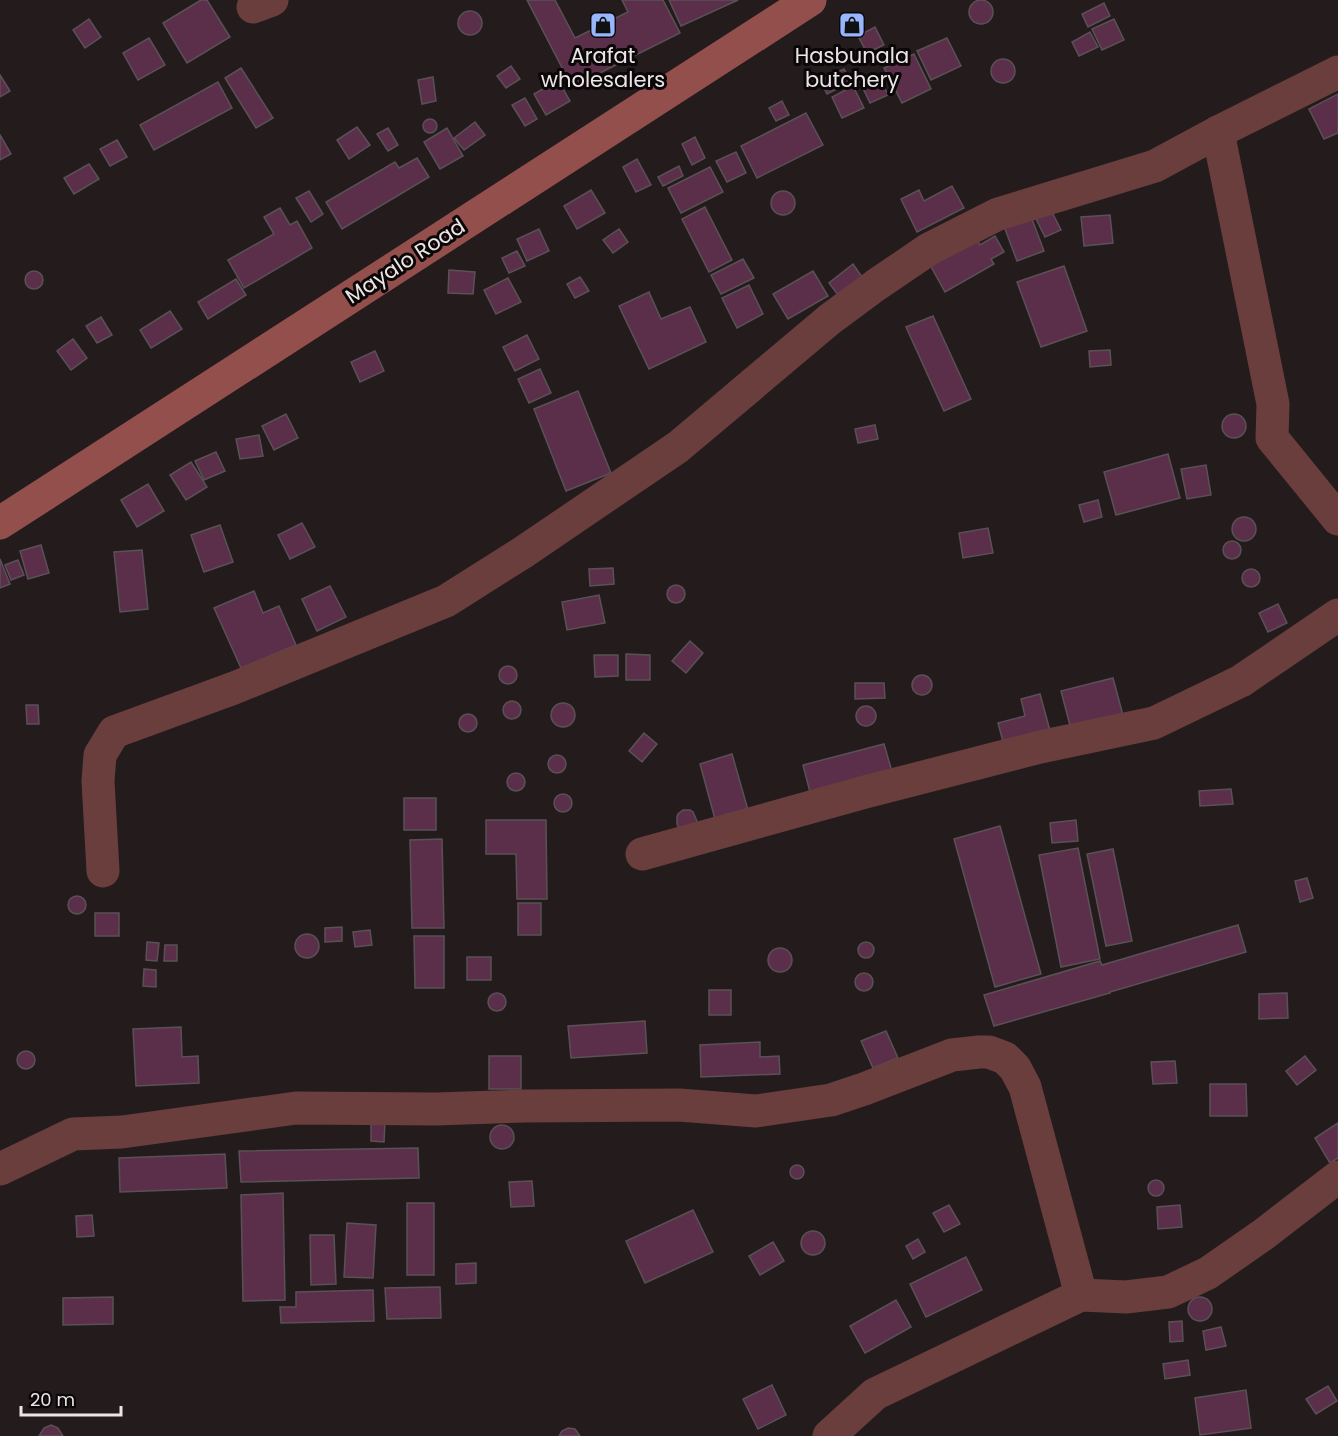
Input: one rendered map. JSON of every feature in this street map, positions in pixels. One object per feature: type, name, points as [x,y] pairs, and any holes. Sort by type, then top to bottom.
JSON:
[{"type":"street","name":"Mayalo Road","points":[[0,523],[810,0]]},
{"type":"street","points":[[103,871],[98,781],[100,755],[114,732],[234,688],[446,601],[522,553],[678,447],[830,319],[929,249],[998,214],[1155,166],[1338,72]]},
{"type":"street","points":[[1218,132],[1273,404],[1272,438],[1338,519]]},
{"type":"street","points":[[642,854],[865,792],[1029,750],[1154,723],[1241,681],[1338,615]]},
{"type":"street","points":[[0,1169],[73,1134],[122,1131],[296,1107],[436,1109],[679,1105],[756,1111],[831,1100],[952,1054],[989,1052],[1005,1058],[1015,1068],[1025,1088],[1081,1295]]},
{"type":"street","points":[[829,1436],[875,1394],[1081,1295],[1126,1297],[1168,1292],[1208,1273],[1264,1234],[1338,1177]]},
{"type":"building","points":[[201,0],[207,0],[230,37],[187,63],[163,23]]},
{"type":"building","points":[[527,0],[555,0],[575,38],[628,12],[622,0],[663,0],[680,33],[572,87]]},
{"type":"building","points":[[669,0],[738,0],[681,26]]},
{"type":"building","points":[[981,0],[986,1],[992,7],[992,17],[986,23],[981,24],[976,23],[970,17],[969,12],[970,7],[976,1]]},
{"type":"building","points":[[1104,3],[1110,16],[1088,27],[1082,14]]},
{"type":"building","points":[[470,11],[475,12],[481,18],[481,28],[475,34],[470,35],[465,34],[459,28],[458,23],[459,18],[465,12]]},
{"type":"building","points":[[89,19],[101,37],[85,48],[73,30]]},
{"type":"building","points":[[1114,19],[1124,40],[1102,50],[1092,29]]},
{"type":"building","points":[[875,27],[884,45],[867,53],[858,36]]},
{"type":"building","points":[[1090,32],[1098,47],[1079,56],[1072,42]]},
{"type":"building","points":[[149,38],[165,65],[138,80],[123,53]]},
{"type":"building","points":[[947,38],[961,66],[931,80],[917,51]]},
{"type":"building","points":[[914,54],[931,89],[902,103],[884,68]]},
{"type":"building","points":[[1003,59],[1008,60],[1014,66],[1014,76],[1008,82],[1003,83],[998,82],[992,76],[991,71],[992,66],[998,60]]},
{"type":"building","points":[[511,66],[520,79],[506,88],[497,76]]},
{"type":"building","points":[[241,68],[273,118],[256,128],[225,78]]},
{"type":"building","points":[[844,69],[851,82],[827,94],[820,80]]},
{"type":"building","points":[[877,74],[888,95],[870,103],[860,82]]},
{"type":"building","points":[[0,75],[10,91],[0,97]]},
{"type":"building","points":[[433,77],[436,101],[422,104],[418,80]]},
{"type":"building","points":[[558,80],[570,101],[546,115],[534,94]]},
{"type":"building","points":[[218,82],[232,108],[154,150],[140,125]]},
{"type":"building","points":[[853,86],[864,108],[842,118],[832,97]]},
{"type":"building","points":[[1338,94],[1338,133],[1324,139],[1309,109]]},
{"type":"building","points":[[525,98],[537,119],[525,126],[512,105]]},
{"type":"building","points":[[782,101],[789,115],[776,121],[769,108]]},
{"type":"building","points":[[806,113],[823,145],[757,178],[741,146]]},
{"type":"building","points":[[430,119],[435,121],[437,126],[435,131],[430,133],[425,131],[423,126],[425,121]]},
{"type":"building","points":[[475,122],[485,135],[464,150],[454,138]]},
{"type":"building","points":[[357,127],[370,145],[349,159],[337,140]]},
{"type":"building","points":[[388,128],[398,145],[388,151],[377,134]]},
{"type":"building","points":[[447,128],[463,156],[440,169],[424,142]]},
{"type":"building","points":[[0,135],[11,154],[0,160]]},
{"type":"building","points":[[695,137],[705,158],[692,165],[682,144]]},
{"type":"building","points":[[117,140],[127,157],[110,166],[100,149]]},
{"type":"building","points":[[736,152],[746,173],[727,182],[716,161]]},
{"type":"building","points":[[417,158],[429,177],[342,229],[326,202],[395,162],[399,168]]},
{"type":"building","points":[[637,159],[651,185],[636,192],[623,167]]},
{"type":"building","points":[[89,164],[99,179],[74,194],[64,178]]},
{"type":"building","points":[[679,166],[683,176],[663,186],[658,177]]},
{"type":"building","points":[[710,167],[723,192],[681,213],[668,188]]},
{"type":"building","points":[[952,186],[964,208],[917,232],[901,199],[919,190],[924,201]]},
{"type":"building","points":[[591,190],[605,213],[577,229],[564,206]]},
{"type":"building","points":[[309,191],[323,214],[311,222],[296,198]]},
{"type":"building","points":[[783,191],[788,192],[794,198],[794,208],[788,214],[783,215],[778,214],[772,208],[771,203],[772,198],[778,192]]},
{"type":"building","points":[[705,207],[732,260],[709,272],[682,219]]},
{"type":"building","points":[[280,208],[290,225],[297,221],[312,248],[244,288],[228,260],[274,234],[264,217]]},
{"type":"building","points":[[1029,211],[1044,251],[1017,261],[1002,221]]},
{"type":"building","points":[[1052,212],[1061,230],[1045,237],[1036,219]]},
{"type":"building","points":[[1110,215],[1113,243],[1084,246],[1081,217]]},
{"type":"building","points":[[539,229],[549,251],[527,261],[517,239]]},
{"type":"building","points":[[619,229],[628,242],[613,253],[603,240]]},
{"type":"building","points":[[975,236],[980,245],[995,236],[1004,252],[991,259],[994,264],[945,292],[929,263]]},
{"type":"building","points":[[517,251],[525,266],[509,273],[502,258]]},
{"type":"building","points":[[743,259],[754,278],[721,294],[711,275]]},
{"type":"building","points":[[853,264],[862,277],[838,295],[829,283]]},
{"type":"building","points":[[1064,266],[1087,331],[1041,347],[1017,282]]},
{"type":"building","points":[[449,270],[475,272],[473,294],[448,293]]},
{"type":"building","points":[[34,271],[40,274],[43,280],[40,286],[34,289],[28,286],[25,280],[28,274]]},
{"type":"building","points":[[813,271],[828,296],[788,319],[773,294]]},
{"type":"building","points":[[580,277],[589,291],[575,298],[567,284]]},
{"type":"building","points":[[508,278],[521,302],[496,314],[484,290]]},
{"type":"building","points":[[236,279],[246,295],[208,319],[198,302]]},
{"type":"building","points":[[749,285],[763,314],[737,328],[722,298]]},
{"type":"building","points":[[649,292],[661,319],[690,307],[706,342],[649,369],[619,306]]},
{"type":"building","points":[[170,311],[182,329],[151,348],[140,330]]},
{"type":"building","points":[[933,316],[971,399],[944,411],[906,327]]},
{"type":"building","points":[[101,317],[112,335],[97,343],[86,326]]},
{"type":"building","points":[[527,335],[539,359],[515,371],[503,347]]},
{"type":"building","points":[[73,339],[87,358],[71,370],[57,351]]},
{"type":"building","points":[[1110,350],[1111,365],[1090,367],[1089,351]]},
{"type":"building","points":[[375,351],[384,371],[360,382],[351,362]]},
{"type":"building","points":[[540,369],[551,393],[529,403],[518,379]]},
{"type":"building","points":[[578,391],[611,473],[566,491],[534,409]]},
{"type":"building","points":[[286,414],[298,438],[274,450],[262,426]]},
{"type":"building","points":[[1234,414],[1239,415],[1245,421],[1245,431],[1239,437],[1234,438],[1229,437],[1223,431],[1222,426],[1223,421],[1229,415]]},
{"type":"building","points":[[875,425],[878,439],[858,443],[855,429]]},
{"type":"building","points":[[259,435],[263,456],[240,459],[236,439]]},
{"type":"building","points":[[216,452],[225,471],[204,480],[195,461]]},
{"type":"building","points":[[1168,454],[1180,498],[1116,515],[1104,472]]},
{"type":"building","points":[[191,462],[207,487],[186,500],[170,475]]},
{"type":"building","points":[[1206,465],[1211,495],[1187,499],[1181,469]]},
{"type":"building","points":[[148,484],[164,511],[137,527],[121,500]]},
{"type":"building","points":[[1098,500],[1102,517],[1084,522],[1079,505]]},
{"type":"building","points":[[1244,517],[1249,518],[1255,524],[1255,534],[1249,540],[1244,541],[1239,540],[1233,534],[1232,529],[1233,524],[1239,518]]},
{"type":"building","points":[[302,523],[315,547],[290,559],[278,535]]},
{"type":"building","points":[[220,525],[233,562],[204,572],[191,535]]},
{"type":"building","points":[[988,528],[993,553],[963,558],[959,533]]},
{"type":"building","points":[[1232,541],[1240,546],[1241,550],[1236,558],[1232,559],[1224,554],[1223,550],[1228,542]]},
{"type":"building","points":[[41,545],[49,573],[28,579],[20,551]]},
{"type":"building","points":[[142,550],[148,609],[120,612],[114,552]]},
{"type":"building","points":[[0,559],[10,584],[0,588]]},
{"type":"building","points":[[18,560],[24,575],[11,580],[5,565]]},
{"type":"building","points":[[613,568],[614,584],[590,586],[589,569]]},
{"type":"building","points":[[1251,569],[1257,572],[1260,578],[1257,584],[1251,587],[1245,584],[1242,578],[1245,572]]},
{"type":"building","points":[[676,585],[682,588],[685,594],[682,600],[676,603],[670,600],[667,594],[670,588]]},
{"type":"building","points":[[330,586],[346,617],[317,631],[302,599]]},
{"type":"building","points":[[254,591],[263,613],[279,606],[296,645],[241,668],[214,608]]},
{"type":"building","points":[[599,595],[605,623],[567,630],[562,602]]},
{"type":"building","points":[[1278,604],[1287,623],[1268,632],[1259,613]]},
{"type":"building","points":[[690,641],[703,653],[686,673],[672,661]]},
{"type":"building","points":[[626,654],[650,655],[650,680],[626,680]]},
{"type":"building","points":[[594,655],[618,655],[618,676],[595,677]]},
{"type":"building","points":[[508,666],[514,669],[517,675],[514,681],[508,684],[502,681],[499,675],[502,669]]},
{"type":"building","points":[[922,675],[929,678],[932,685],[929,692],[922,695],[915,692],[912,685],[915,678]]},
{"type":"building","points":[[1113,678],[1124,719],[1072,733],[1061,691]]},
{"type":"building","points":[[855,683],[884,683],[885,698],[855,699]]},
{"type":"building","points":[[1040,694],[1052,738],[1005,749],[998,723],[1025,716],[1021,699]]},
{"type":"building","points":[[512,701],[518,704],[521,710],[518,716],[512,719],[506,716],[503,710],[506,704]]},
{"type":"building","points":[[563,703],[572,706],[575,715],[572,724],[563,727],[554,724],[551,715],[554,706]]},
{"type":"building","points":[[26,705],[38,705],[39,724],[27,724]]},
{"type":"building","points":[[866,706],[873,709],[876,716],[873,723],[866,726],[859,723],[856,716],[859,709]]},
{"type":"building","points":[[468,714],[474,717],[477,723],[474,729],[468,732],[462,729],[459,723],[462,717]]},
{"type":"building","points":[[644,733],[657,744],[642,762],[629,751]]},
{"type":"building","points":[[884,744],[893,775],[811,796],[803,765]]},
{"type":"building","points":[[732,754],[748,810],[715,819],[700,764]]},
{"type":"building","points":[[557,755],[563,758],[566,764],[563,770],[557,773],[551,770],[548,764],[551,758]]},
{"type":"building","points":[[516,773],[522,776],[525,782],[522,788],[516,791],[510,788],[507,782],[510,776]]},
{"type":"building","points":[[1231,789],[1233,804],[1200,806],[1199,791]]},
{"type":"building","points":[[563,794],[569,797],[572,803],[569,809],[563,812],[557,809],[554,803],[557,797]]},
{"type":"building","points":[[404,798],[436,798],[436,830],[404,830]]},
{"type":"building","points":[[683,810],[693,812],[697,821],[696,825],[681,829],[678,826],[677,817]]},
{"type":"building","points":[[486,820],[546,820],[547,899],[517,899],[516,854],[486,854]]},
{"type":"building","points":[[1076,820],[1078,841],[1052,843],[1050,823]]},
{"type":"building","points":[[1000,826],[1041,974],[995,987],[954,839]]},
{"type":"building","points":[[442,839],[444,928],[412,928],[410,840]]},
{"type":"building","points":[[1078,848],[1100,959],[1061,967],[1039,855]]},
{"type":"building","points":[[1113,849],[1132,941],[1106,946],[1087,854]]},
{"type":"building","points":[[1307,878],[1313,898],[1300,902],[1295,881]]},
{"type":"building","points":[[77,896],[83,899],[86,905],[83,911],[77,914],[71,911],[68,905],[71,899]]},
{"type":"building","points":[[518,903],[541,903],[541,935],[518,935]]},
{"type":"building","points":[[95,913],[119,913],[119,936],[95,936]]},
{"type":"building","points":[[1238,925],[1246,952],[994,1026],[984,995],[1100,961],[1102,965]]},
{"type":"building","points":[[342,927],[342,941],[325,942],[325,928]]},
{"type":"building","points":[[370,930],[372,945],[355,947],[353,932]]},
{"type":"building","points":[[307,934],[312,935],[318,941],[318,951],[312,957],[307,958],[302,957],[296,951],[295,946],[296,941],[302,935]]},
{"type":"building","points":[[414,936],[444,936],[444,988],[415,988]]},
{"type":"building","points":[[147,942],[159,943],[157,961],[146,960]]},
{"type":"building","points":[[866,942],[874,950],[866,958],[858,950]]},
{"type":"building","points":[[165,945],[177,945],[177,961],[164,961]]},
{"type":"building","points":[[780,948],[788,952],[792,960],[788,968],[780,972],[772,968],[768,960],[772,952]]},
{"type":"building","points":[[467,957],[491,957],[491,980],[467,980]]},
{"type":"building","points":[[144,969],[156,970],[156,987],[143,986]]},
{"type":"building","points":[[864,973],[870,976],[873,982],[870,988],[864,991],[858,988],[855,982],[858,976]]},
{"type":"building","points":[[709,990],[731,990],[731,1015],[709,1015]]},
{"type":"building","points":[[497,993],[503,996],[506,1002],[503,1008],[497,1011],[491,1008],[488,1002],[491,996]]},
{"type":"building","points":[[1287,993],[1288,1018],[1259,1019],[1259,994]]},
{"type":"building","points":[[645,1021],[647,1053],[571,1058],[568,1026]]},
{"type":"building","points":[[181,1027],[182,1057],[198,1056],[199,1083],[136,1086],[133,1029]]},
{"type":"building","points":[[886,1031],[898,1058],[873,1068],[861,1041]]},
{"type":"building","points":[[760,1042],[760,1057],[779,1056],[780,1074],[701,1077],[700,1045]]},
{"type":"building","points":[[26,1051],[32,1054],[35,1060],[32,1066],[26,1069],[20,1066],[17,1060],[20,1054]]},
{"type":"building","points":[[489,1056],[521,1056],[521,1089],[489,1089]]},
{"type":"building","points":[[1305,1056],[1316,1070],[1297,1085],[1286,1071]]},
{"type":"building","points":[[1175,1061],[1177,1083],[1153,1084],[1151,1062]]},
{"type":"building","points":[[1210,1084],[1246,1084],[1247,1116],[1210,1116]]},
{"type":"building","points":[[371,1121],[385,1122],[384,1142],[371,1141]]},
{"type":"building","points":[[1338,1123],[1338,1158],[1330,1163],[1315,1138]]},
{"type":"building","points":[[502,1125],[510,1129],[514,1137],[510,1145],[502,1149],[494,1145],[490,1137],[494,1129]]},
{"type":"building","points":[[418,1148],[419,1178],[241,1182],[239,1151]]},
{"type":"building","points":[[225,1154],[227,1188],[120,1192],[119,1158]]},
{"type":"building","points":[[794,1165],[800,1165],[804,1172],[800,1179],[794,1179],[790,1175],[790,1169]]},
{"type":"building","points":[[1156,1180],[1164,1188],[1156,1196],[1148,1188]]},
{"type":"building","points":[[532,1181],[534,1206],[511,1207],[509,1182]]},
{"type":"building","points":[[283,1193],[285,1300],[243,1301],[241,1195]]},
{"type":"building","points":[[407,1203],[434,1203],[434,1275],[407,1275]]},
{"type":"building","points":[[949,1205],[960,1224],[944,1232],[933,1213]]},
{"type":"building","points":[[1180,1205],[1182,1227],[1158,1229],[1157,1207]]},
{"type":"building","points":[[693,1210],[713,1252],[645,1283],[626,1241]]},
{"type":"building","points":[[92,1215],[94,1236],[77,1237],[76,1216]]},
{"type":"building","points":[[347,1223],[376,1225],[373,1278],[344,1277]]},
{"type":"building","points":[[813,1231],[821,1235],[825,1243],[821,1251],[813,1255],[805,1251],[801,1243],[805,1235]]},
{"type":"building","points":[[310,1235],[334,1235],[336,1284],[311,1285]]},
{"type":"building","points":[[918,1239],[925,1252],[913,1259],[906,1246]]},
{"type":"building","points":[[773,1242],[784,1261],[760,1275],[749,1256]]},
{"type":"building","points":[[966,1257],[982,1290],[926,1317],[910,1284]]},
{"type":"building","points":[[476,1263],[476,1283],[456,1284],[456,1264]]},
{"type":"building","points":[[440,1287],[441,1318],[387,1319],[385,1288]]},
{"type":"building","points":[[373,1290],[374,1321],[281,1323],[280,1307],[296,1307],[296,1292]]},
{"type":"building","points":[[113,1297],[113,1324],[63,1325],[63,1298]]},
{"type":"building","points":[[1200,1297],[1208,1301],[1212,1309],[1208,1317],[1200,1321],[1192,1317],[1188,1309],[1192,1301]]},
{"type":"building","points":[[896,1300],[911,1327],[865,1353],[850,1326]]},
{"type":"building","points":[[1182,1321],[1183,1341],[1170,1342],[1169,1322]]},
{"type":"building","points":[[1221,1327],[1226,1346],[1206,1350],[1203,1331]]},
{"type":"building","points":[[1188,1360],[1190,1375],[1165,1379],[1163,1364]]},
{"type":"building","points":[[772,1385],[786,1415],[758,1429],[743,1399]]},
{"type":"building","points":[[1328,1386],[1337,1401],[1316,1414],[1306,1399]]},
{"type":"building","points":[[1246,1390],[1251,1428],[1200,1435],[1195,1398]]},
{"type":"building","points":[[51,1425],[58,1428],[63,1436],[39,1436],[44,1428]]},
{"type":"building","points":[[568,1428],[575,1429],[580,1436],[559,1436]]},
{"type":"place","name":"Arafat wholesalers","points":[[603,25]]},
{"type":"place","name":"Hasbunala butchery","points":[[852,25]]}]
